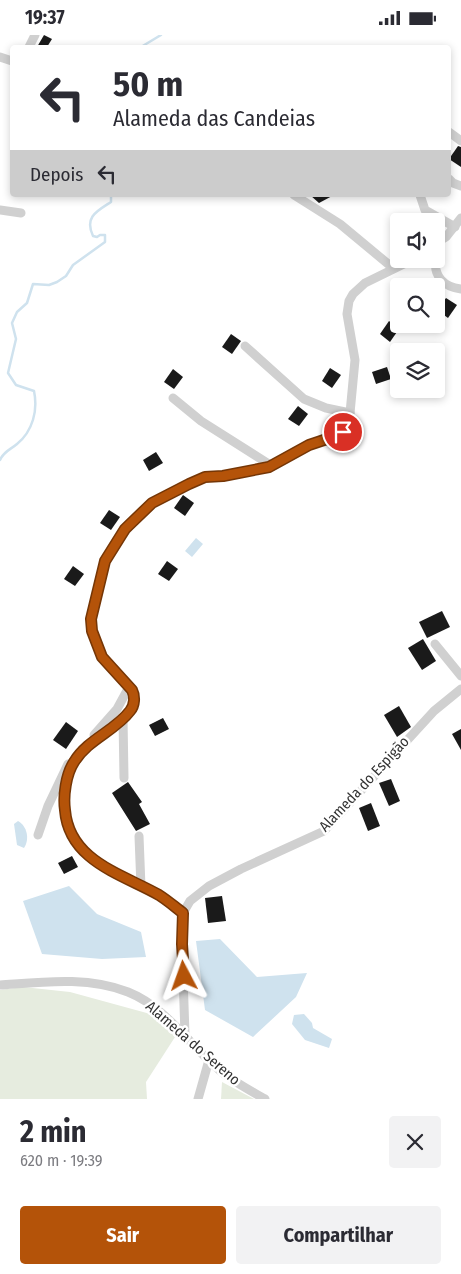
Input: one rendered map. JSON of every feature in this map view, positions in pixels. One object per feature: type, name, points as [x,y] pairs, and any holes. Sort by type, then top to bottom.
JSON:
[{"type":"street","points":[[297,197],[340,224],[390,266]]},
{"type":"street","points":[[421,197],[425,209],[455,227]]},
{"type":"street","points":[[0,210],[21,213]]},
{"type":"street","points":[[445,236],[461,218]]},
{"type":"street","points":[[185,1035],[182,944],[183,913],[159,895],[122,878],[84,852],[70,830],[65,811],[69,769],[74,761],[94,740],[123,719],[133,706],[134,696],[129,687],[102,657],[92,625],[105,561],[117,541],[152,503],[205,477],[223,476],[272,466],[322,439],[336,436],[343,432],[350,413],[355,353],[347,314],[349,301],[353,294],[365,283],[393,268]]},
{"type":"street","points":[[434,268],[440,279],[452,288],[461,289]]},
{"type":"street","points":[[244,346],[304,399],[326,408],[350,413]]},
{"type":"street","points":[[172,398],[201,421],[272,466]]},
{"type":"street","points":[[435,644],[461,676]]},
{"type":"street","points":[[38,835],[48,806],[78,747],[92,736],[117,709],[129,687]]},
{"type":"street","name":"Alameda do Espigão","points":[[183,913],[190,901],[209,885],[324,831],[434,711],[461,689]]},
{"type":"street","points":[[123,719],[124,778]]},
{"type":"street","points":[[139,836],[141,887]]},
{"type":"street","name":"Alameda do Sereno","points":[[0,985],[64,982],[113,987],[128,992],[150,1004],[185,1035],[222,1073],[265,1099]]},
{"type":"street","points":[[198,1099],[210,1060]]},
{"type":"shaded area","points":[[23,987],[70,992],[154,1015],[175,1037],[146,1082],[147,1099],[0,1099],[0,990]]},
{"type":"shaded area","points":[[222,1082],[254,1099],[221,1099]]},
{"type":"water","points":[[196,538],[203,544],[192,557],[185,551]]},
{"type":"water","points":[[18,821],[24,826],[27,833],[27,841],[24,848],[17,845],[14,824]]},
{"type":"water","points":[[69,886],[97,914],[141,932],[146,957],[102,959],[42,954],[23,901]]},
{"type":"water","points":[[220,939],[257,977],[307,973],[296,997],[253,1037],[205,1010],[196,941]]},
{"type":"water","points":[[304,1014],[312,1023],[313,1028],[332,1039],[329,1048],[305,1040],[292,1024],[294,1015]]},
{"type":"building","points":[[44,35],[52,39],[48,45],[38,45]]},
{"type":"building","points":[[458,146],[461,147],[461,167],[451,160],[451,156]]},
{"type":"building","points":[[312,197],[330,197],[319,203]]},
{"type":"building","points":[[446,298],[457,305],[448,318],[445,316]]},
{"type":"building","points":[[389,321],[390,333],[396,333],[390,342],[380,334]]},
{"type":"building","points":[[231,334],[241,341],[232,354],[222,347]]},
{"type":"building","points":[[387,367],[390,379],[376,384],[372,372]]},
{"type":"building","points":[[330,368],[341,375],[332,388],[322,381]]},
{"type":"building","points":[[173,369],[183,377],[174,389],[164,382]]},
{"type":"building","points":[[298,406],[308,414],[299,426],[288,419]]},
{"type":"building","points":[[156,452],[163,463],[149,471],[143,460]]},
{"type":"building","points":[[183,495],[194,503],[185,516],[174,508]]},
{"type":"building","points":[[109,510],[120,517],[111,530],[100,523]]},
{"type":"building","points":[[167,561],[178,569],[169,581],[158,574]]},
{"type":"building","points":[[73,566],[84,574],[75,586],[64,579]]},
{"type":"building","points":[[442,611],[450,627],[427,638],[419,622]]},
{"type":"building","points":[[423,639],[436,661],[422,670],[408,648]]},
{"type":"building","points":[[399,706],[411,727],[397,737],[384,715]]},
{"type":"building","points":[[163,718],[169,729],[155,736],[149,725]]},
{"type":"building","points":[[66,722],[78,731],[66,749],[53,740]]},
{"type":"building","points":[[461,729],[461,750],[452,734]]},
{"type":"building","points":[[391,779],[400,801],[389,806],[379,783]]},
{"type":"building","points":[[128,782],[142,802],[139,804],[150,824],[136,831],[112,793]]},
{"type":"building","points":[[371,803],[380,826],[368,831],[359,808]]},
{"type":"building","points":[[72,856],[78,867],[64,874],[58,863]]},
{"type":"building","points":[[222,896],[226,921],[208,923],[205,898]]},
{"type":"waterway","points":[[144,45],[161,35]]},
{"type":"waterway","points":[[0,460],[27,433],[35,413],[34,391],[16,385],[8,373],[16,339],[12,323],[17,312],[27,303],[33,284],[49,285],[57,282],[66,276],[73,265],[105,242],[105,235],[93,236],[90,224],[93,215],[111,202],[111,197]]},
{"type":"route","points":[[184,976],[183,913],[159,895],[122,878],[84,852],[70,830],[65,811],[69,769],[74,761],[81,751],[115,723],[123,719],[133,706],[134,696],[132,690],[102,657],[92,631],[91,619],[105,561],[125,529],[152,503],[205,477],[223,476],[269,467],[309,445],[343,432]]}]
